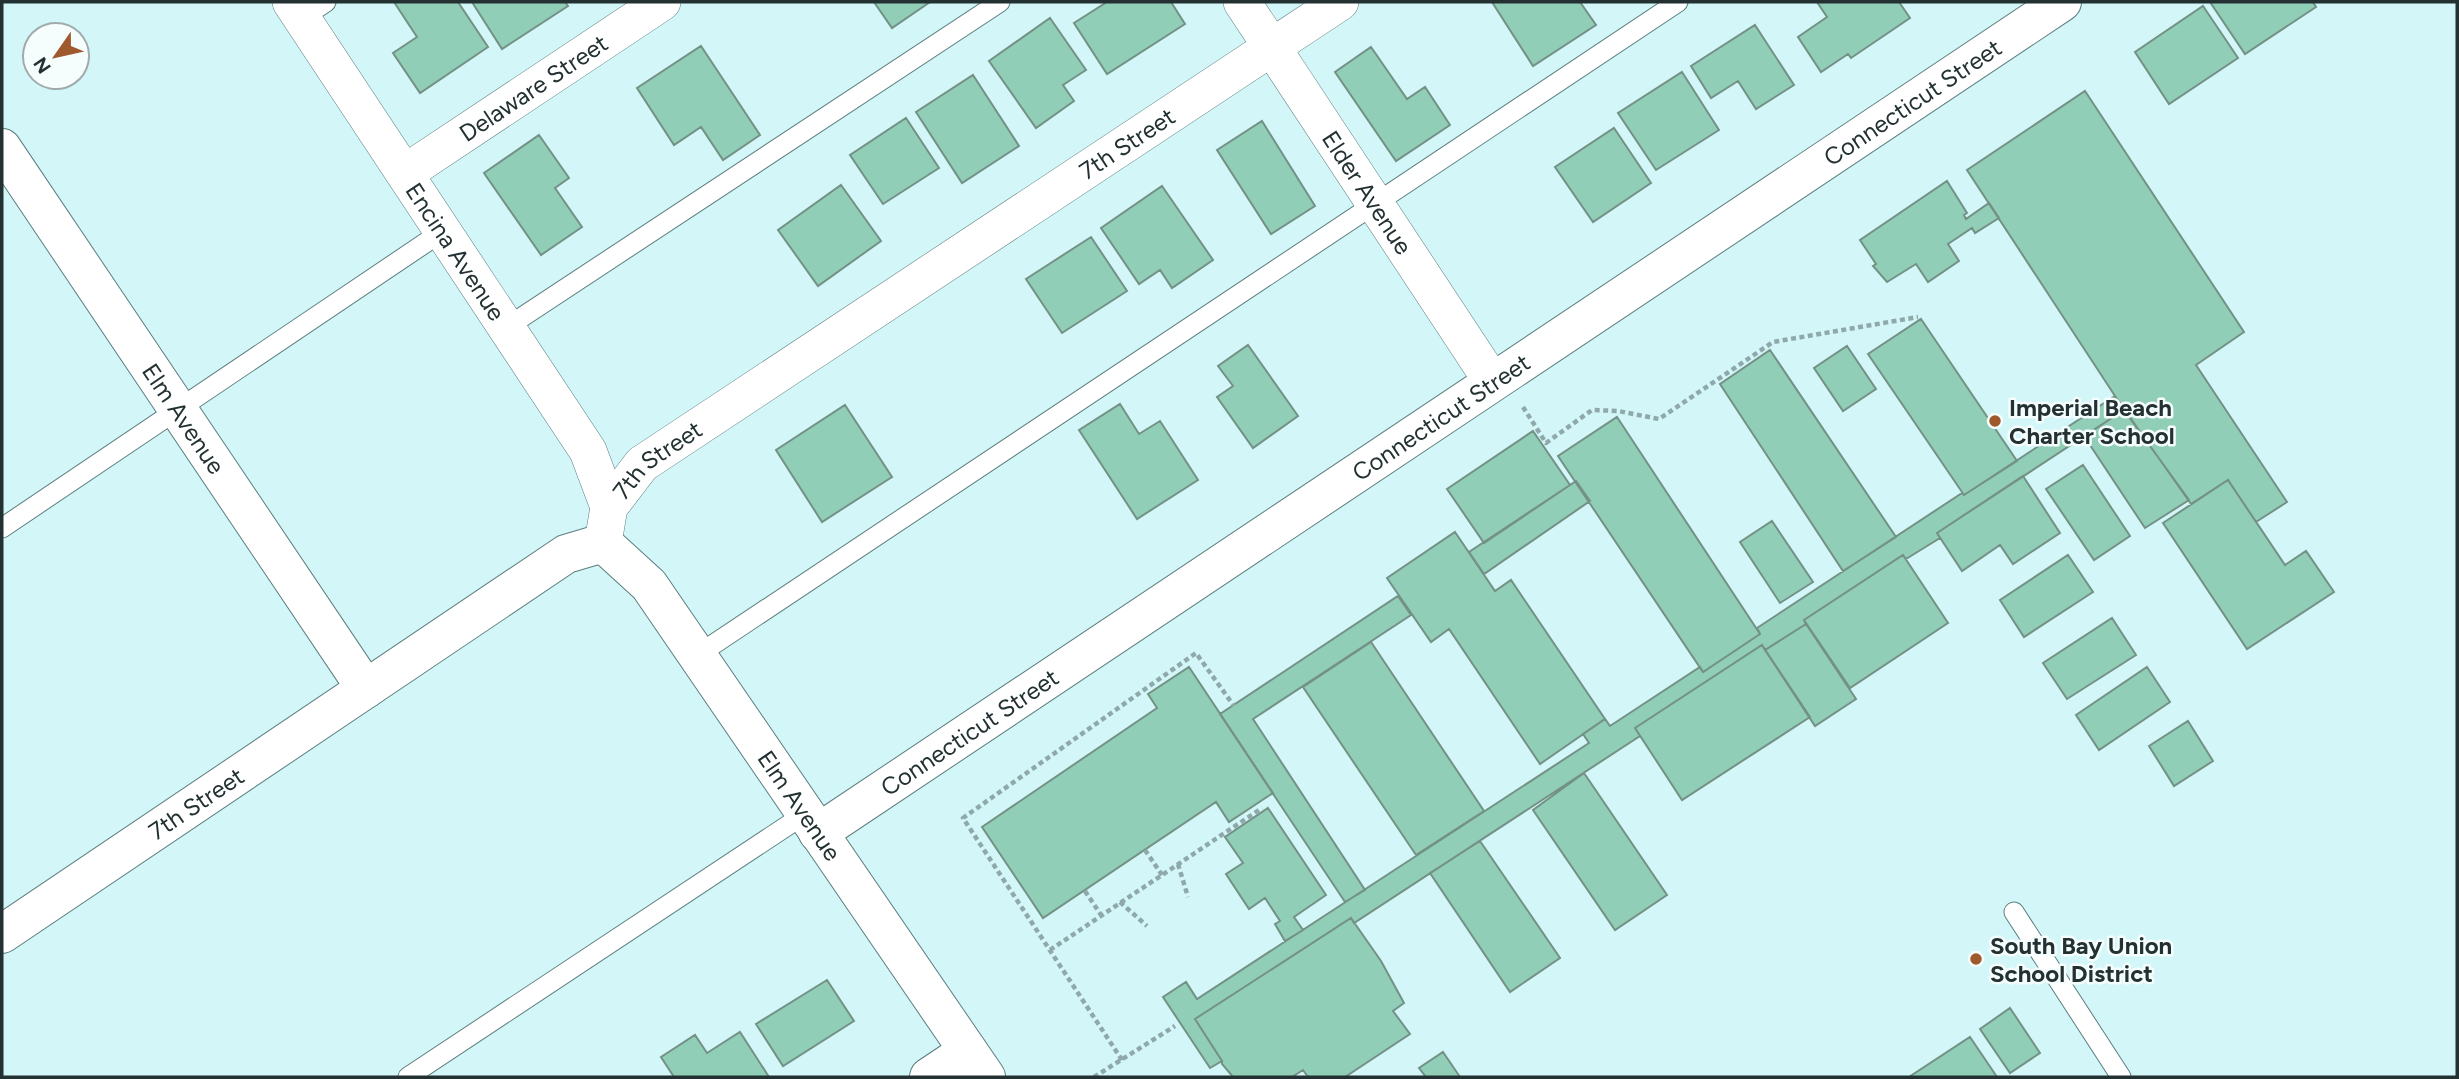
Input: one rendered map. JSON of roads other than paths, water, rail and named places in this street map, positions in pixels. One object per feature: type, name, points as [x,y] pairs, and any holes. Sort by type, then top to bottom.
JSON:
[{"type":"street","name":"Delaware Street","points":[[405,173],[662,2]]},
{"type":"street","name":"Elder Avenue","points":[[1242,2],[1492,381]]},
{"type":"street","name":"7th Street","points":[[2,934],[606,525],[642,464],[1340,2]]},
{"type":"street","name":"Connecticut Street","points":[[811,823],[1492,381],[2062,2]]},
{"type":"street","name":"Encina Avenue","points":[[306,7],[405,173],[588,451],[606,525]]},
{"type":"street","name":"Elm Avenue","points":[[2,148],[366,689]]},
{"type":"street","name":"Elm Avenue","points":[[606,525],[977,1064]]},
{"type":"street","points":[[929,1077],[977,1064]]},
{"type":"lane","points":[[507,327],[1000,2]]},
{"type":"lane","points":[[696,656],[1678,2]]},
{"type":"lane","points":[[2,528],[443,231]]},
{"type":"lane","points":[[408,1077],[811,823]]},
{"type":"lane","points":[[2014,912],[2121,1077]]},
{"type":"place","name":"Imperial Beach Charter School","points":[[1995,421]]},
{"type":"place","name":"South Bay Union School District","points":[[1976,959]]}]
